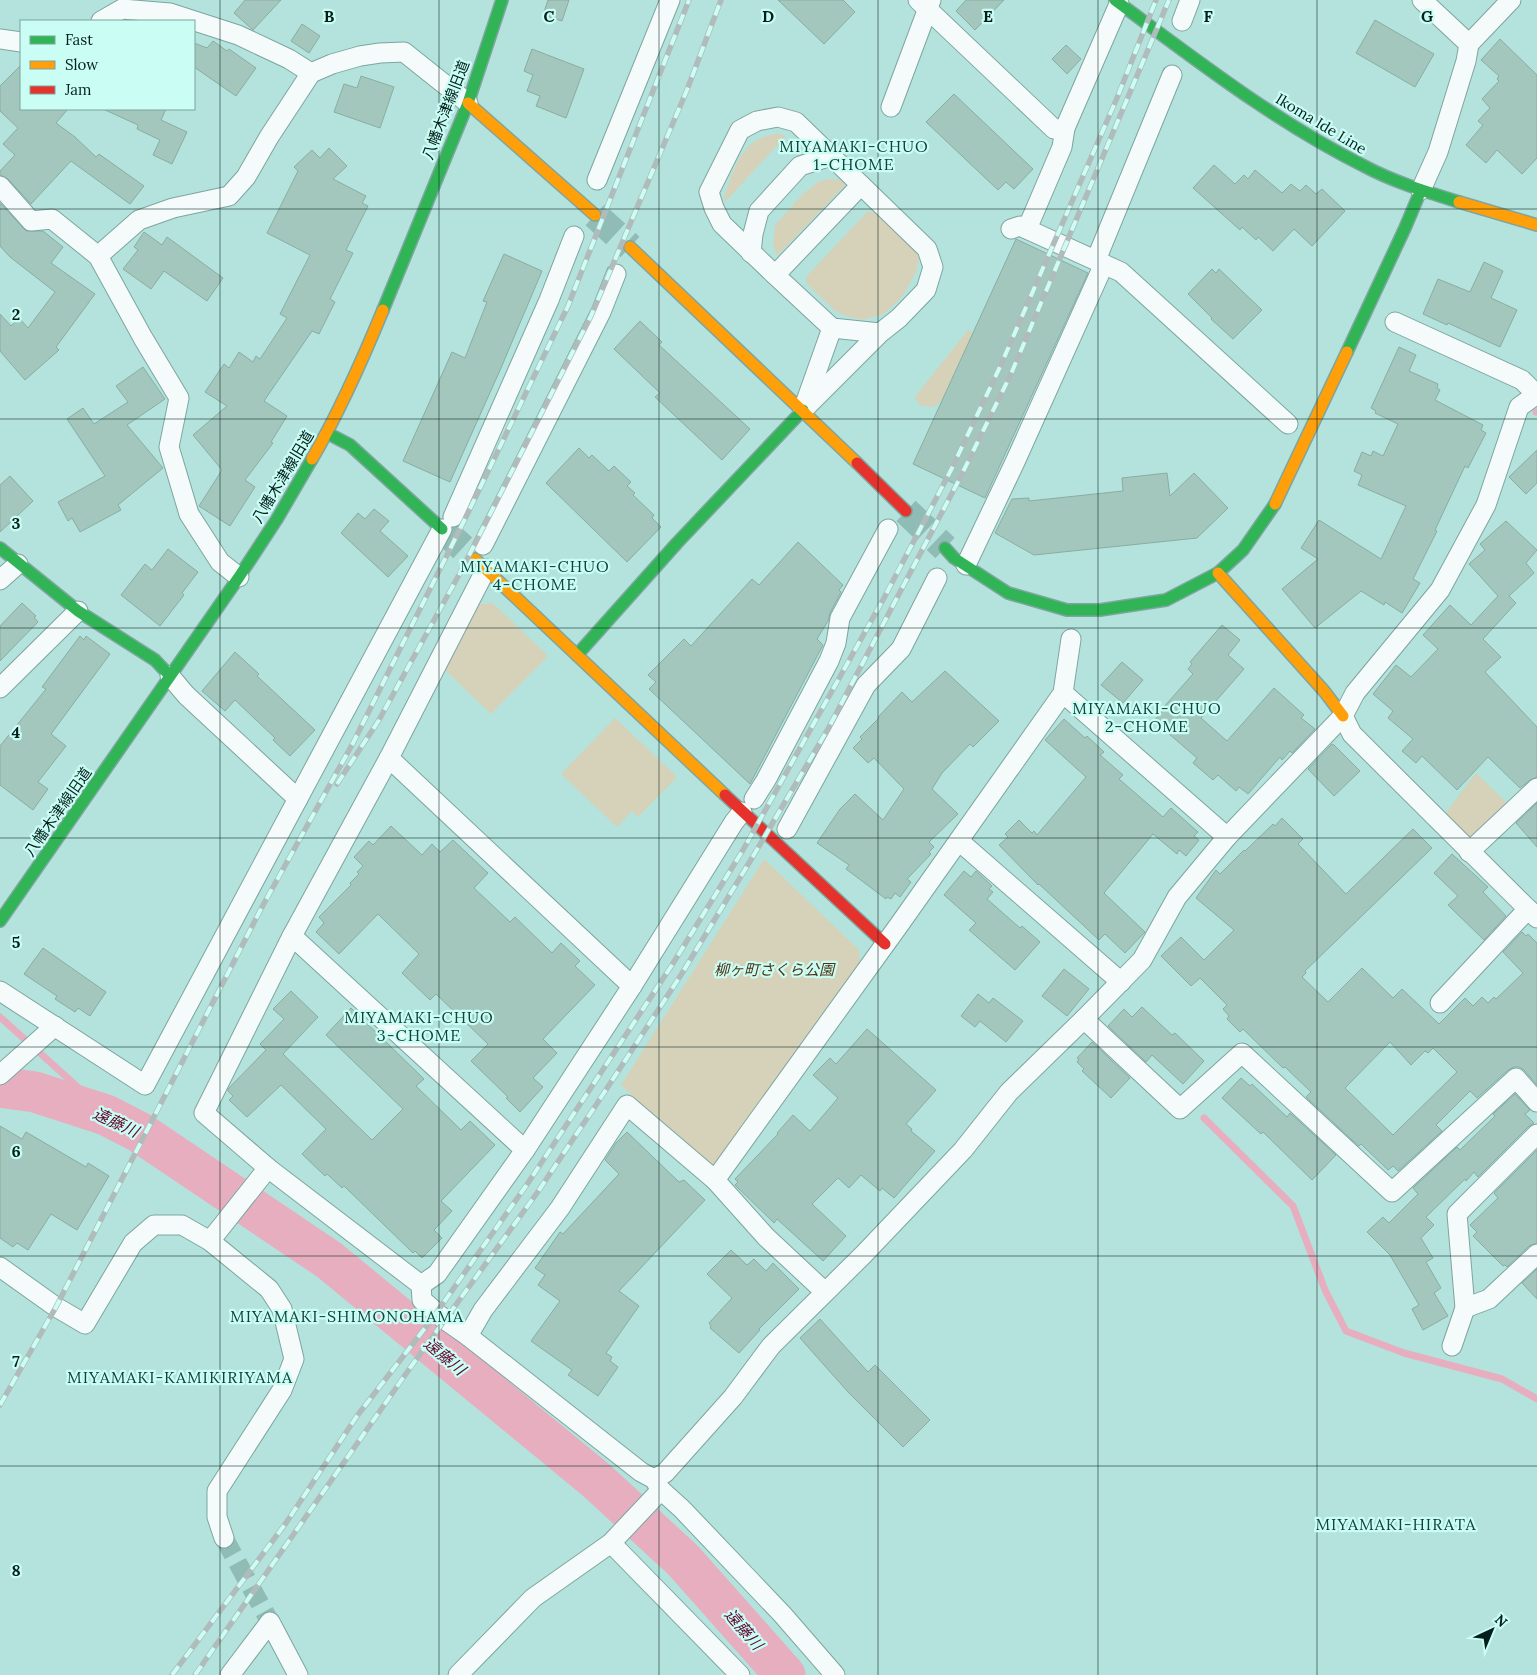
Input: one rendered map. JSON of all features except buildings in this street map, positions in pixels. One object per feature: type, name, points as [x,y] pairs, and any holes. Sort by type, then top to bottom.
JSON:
[{"type":"street","name":"八幡木津線旧道","points":[[0,922],[239,577],[327,433],[368,345],[468,103],[502,0]]},
{"type":"street","points":[[597,180],[670,0]]},
{"type":"street","points":[[1182,22],[1190,0]]},
{"type":"street","points":[[1422,0],[1469,44]]},
{"type":"street","points":[[945,548],[954,558],[1008,593],[1069,610],[1100,610],[1166,600],[1218,573],[1243,550],[1273,509],[1438,152],[1466,61],[1469,44],[1511,0]]},
{"type":"street","points":[[1117,2],[1065,128],[1062,147],[1019,229],[1121,272],[1288,424]]},
{"type":"street","name":"Ikoma Ide Line","points":[[1117,2],[1229,84],[1300,131],[1365,167],[1421,190],[1537,225]]},
{"type":"street","points":[[891,107],[925,3],[1054,129],[1065,128]]},
{"type":"street","points":[[104,20],[122,9],[170,13],[192,20]]},
{"type":"street","points":[[195,21],[238,35],[289,59],[310,72]]},
{"type":"street","points":[[0,39],[20,42]]},
{"type":"street","points":[[98,256],[139,220],[173,208],[229,196],[246,177],[310,72],[360,56],[380,53],[404,52],[468,103],[595,215]]},
{"type":"street","points":[[966,565],[1015,462],[1100,262],[1172,75]]},
{"type":"street","points":[[577,655],[677,543],[803,410],[926,290],[933,267],[927,249],[796,122],[778,117],[757,121],[740,130],[709,192],[722,224],[774,276],[832,328],[880,333]]},
{"type":"street","points":[[751,254],[753,234],[759,210],[800,166],[832,156]]},
{"type":"street","points":[[774,276],[861,185]]},
{"type":"street","points":[[0,186],[31,221],[52,219],[98,256],[143,338],[179,398],[169,447],[189,514],[220,562],[239,577]]},
{"type":"street","points":[[0,991],[145,1085],[447,523],[549,300],[574,236]]},
{"type":"street","points":[[630,247],[803,410],[906,511]]},
{"type":"street","points":[[616,274],[601,312],[481,558],[389,758],[292,936],[204,1113],[268,1168],[421,1285],[422,1300],[444,1320],[468,1336],[641,1472],[655,1489],[688,1516],[782,1614],[836,1675]]},
{"type":"street","points":[[458,1675],[533,1598],[614,1540],[655,1489],[665,1473],[733,1397],[771,1346],[864,1254],[963,1150],[1009,1092],[1142,960],[1177,897],[1227,837],[1343,716],[1355,693],[1440,590],[1486,505],[1519,407],[1536,394],[1522,380],[1395,322]]},
{"type":"street","points":[[803,410],[832,328]]},
{"type":"street","points":[[327,433],[350,445],[447,523]]},
{"type":"street","points":[[421,1285],[437,1274],[525,1150],[632,986],[734,822],[766,780],[829,661],[836,643],[840,618],[888,529]]},
{"type":"street","points":[[0,548],[78,611],[155,660],[186,695],[298,799]]},
{"type":"street","points":[[481,558],[577,655],[748,805],[886,944]]},
{"type":"street","points":[[0,580],[18,564]]},
{"type":"street","points":[[1218,573],[1324,690],[1343,716],[1352,734],[1533,914],[1440,1003]]},
{"type":"street","points":[[787,829],[866,685],[901,649],[937,578]]},
{"type":"street","points":[[0,688],[78,611]]},
{"type":"street","points":[[715,1180],[886,944],[1063,693],[1071,639]]},
{"type":"street","points":[[1063,693],[1227,837]]},
{"type":"street","points":[[389,758],[632,986]]},
{"type":"street","points":[[1469,852],[1537,788]]},
{"type":"street","points":[[958,841],[1121,982]]},
{"type":"street","points":[[292,936],[525,1150]]},
{"type":"street","points":[[1084,1019],[1180,1109],[1242,1053],[1392,1192],[1516,1078],[1537,1102]]},
{"type":"street","points":[[3,1071],[55,1026]]},
{"type":"street","points":[[468,1336],[483,1310],[560,1208],[627,1105],[715,1180],[766,1237],[825,1292]]},
{"type":"street","points":[[1452,1346],[1465,1308],[1457,1214],[1537,1134]]},
{"type":"street","points":[[210,1241],[268,1168]]},
{"type":"street","points":[[0,1267],[56,1307],[85,1324],[133,1243],[154,1225],[182,1225],[210,1241],[269,1289],[282,1309],[294,1359],[282,1390],[217,1490],[217,1517],[224,1538]]},
{"type":"street","points":[[1465,1308],[1489,1299],[1537,1254]]},
{"type":"street","points":[[614,1540],[740,1675]]},
{"type":"street","points":[[230,1675],[270,1622],[298,1675]]},
{"type":"green space","points":[[777,133],[786,136],[725,202],[724,197],[741,155],[753,142]]},
{"type":"green space","points":[[827,179],[838,179],[846,184],[777,256],[773,245],[775,225],[803,194],[818,182]]},
{"type":"green space","points":[[868,211],[877,213],[917,252],[919,261],[916,272],[902,297],[884,314],[862,320],[846,316],[834,310],[807,284],[806,277]]},
{"type":"green space","points":[[968,330],[973,333],[942,400],[934,407],[921,406],[915,398],[918,393]]},
{"type":"green space","points":[[493,603],[548,656],[491,714],[444,669],[480,604]]},
{"type":"green space","points":[[615,718],[677,777],[638,817],[632,811],[617,827],[561,774]]},
{"type":"green space","points":[[1476,773],[1509,805],[1470,842],[1445,814]]},
{"type":"green space","name":"柳ヶ町さくら公園","points":[[764,859],[859,950],[860,964],[720,1163],[703,1165],[621,1085]]},
{"type":"waterway","points":[[0,1017],[112,1118]]},
{"type":"waterway","name":"遠藤川","points":[[0,1087],[35,1092],[106,1115],[139,1132],[329,1260],[596,1480],[683,1560],[785,1675]]},
{"type":"waterway","points":[[1204,1118],[1293,1206],[1325,1290],[1346,1331],[1404,1353],[1502,1379],[1537,1399]]},
{"type":"tunnel","points":[[595,215],[630,247]]},
{"type":"tunnel","points":[[906,511],[945,548]]},
{"type":"tunnel","points":[[442,529],[475,559]]},
{"type":"tunnel","points":[[224,1538],[270,1622]]},
{"type":"railway","points":[[0,1405],[56,1307],[262,907],[353,743],[464,521],[568,306],[689,0]]},
{"type":"railway","points":[[337,784],[379,720],[460,573],[591,316],[687,90],[721,0]]},
{"type":"railway","points":[[172,1675],[286,1523],[357,1416],[432,1319],[528,1183],[672,965],[743,850],[884,598],[951,470],[1000,367],[1117,98],[1156,0]]},
{"type":"railway","points":[[195,1675],[410,1368],[537,1193],[596,1105],[681,975],[828,729],[960,478],[1011,374],[1169,0]]},
{"type":"traffic: fast","points":[[383,310],[468,103],[502,0]]},
{"type":"traffic: fast","points":[[1115,0],[1205,67],[1298,129],[1375,172],[1459,202]]},
{"type":"traffic: fast","points":[[1347,352],[1421,190]]},
{"type":"traffic: fast","points":[[577,655],[677,543],[803,410]]},
{"type":"traffic: fast","points":[[327,433],[350,445],[442,529]]},
{"type":"traffic: fast","points":[[0,921],[239,577],[277,519],[312,459]]},
{"type":"traffic: fast","points":[[945,548],[954,558],[1008,593],[1067,610],[1100,610],[1166,600],[1218,573],[1243,550],[1275,504]]},
{"type":"traffic: fast","points":[[0,548],[78,611],[155,660],[170,676]]},
{"type":"traffic: slow","points":[[468,103],[595,215]]},
{"type":"traffic: slow","points":[[1459,202],[1537,225]]},
{"type":"traffic: slow","points":[[630,247],[857,463]]},
{"type":"traffic: slow","points":[[312,459],[350,386],[383,310]]},
{"type":"traffic: slow","points":[[1275,504],[1347,352]]},
{"type":"traffic: slow","points":[[475,559],[725,795]]},
{"type":"traffic: slow","points":[[1218,573],[1324,691],[1343,716]]},
{"type":"traffic: jam","points":[[857,463],[906,511]]},
{"type":"traffic: jam","points":[[725,795],[885,944]]},
{"type":"district","name":"MIYAMAKI-CHUO 1-CHOME","points":[[854,155]]},
{"type":"district","name":"MIYAMAKI-CHUO 4-CHOME","points":[[535,575]]},
{"type":"district","name":"MIYAMAKI-CHUO 2-CHOME","points":[[1147,717]]},
{"type":"district","name":"MIYAMAKI-CHUO 3-CHOME","points":[[419,1026]]},
{"type":"district","name":"MIYAMAKI-SHIMONOHAMA","points":[[347,1316]]},
{"type":"district","name":"MIYAMAKI-KAMIKIRIYAMA","points":[[180,1377]]},
{"type":"district","name":"MIYAMAKI-HIRATA","points":[[1396,1524]]}]
